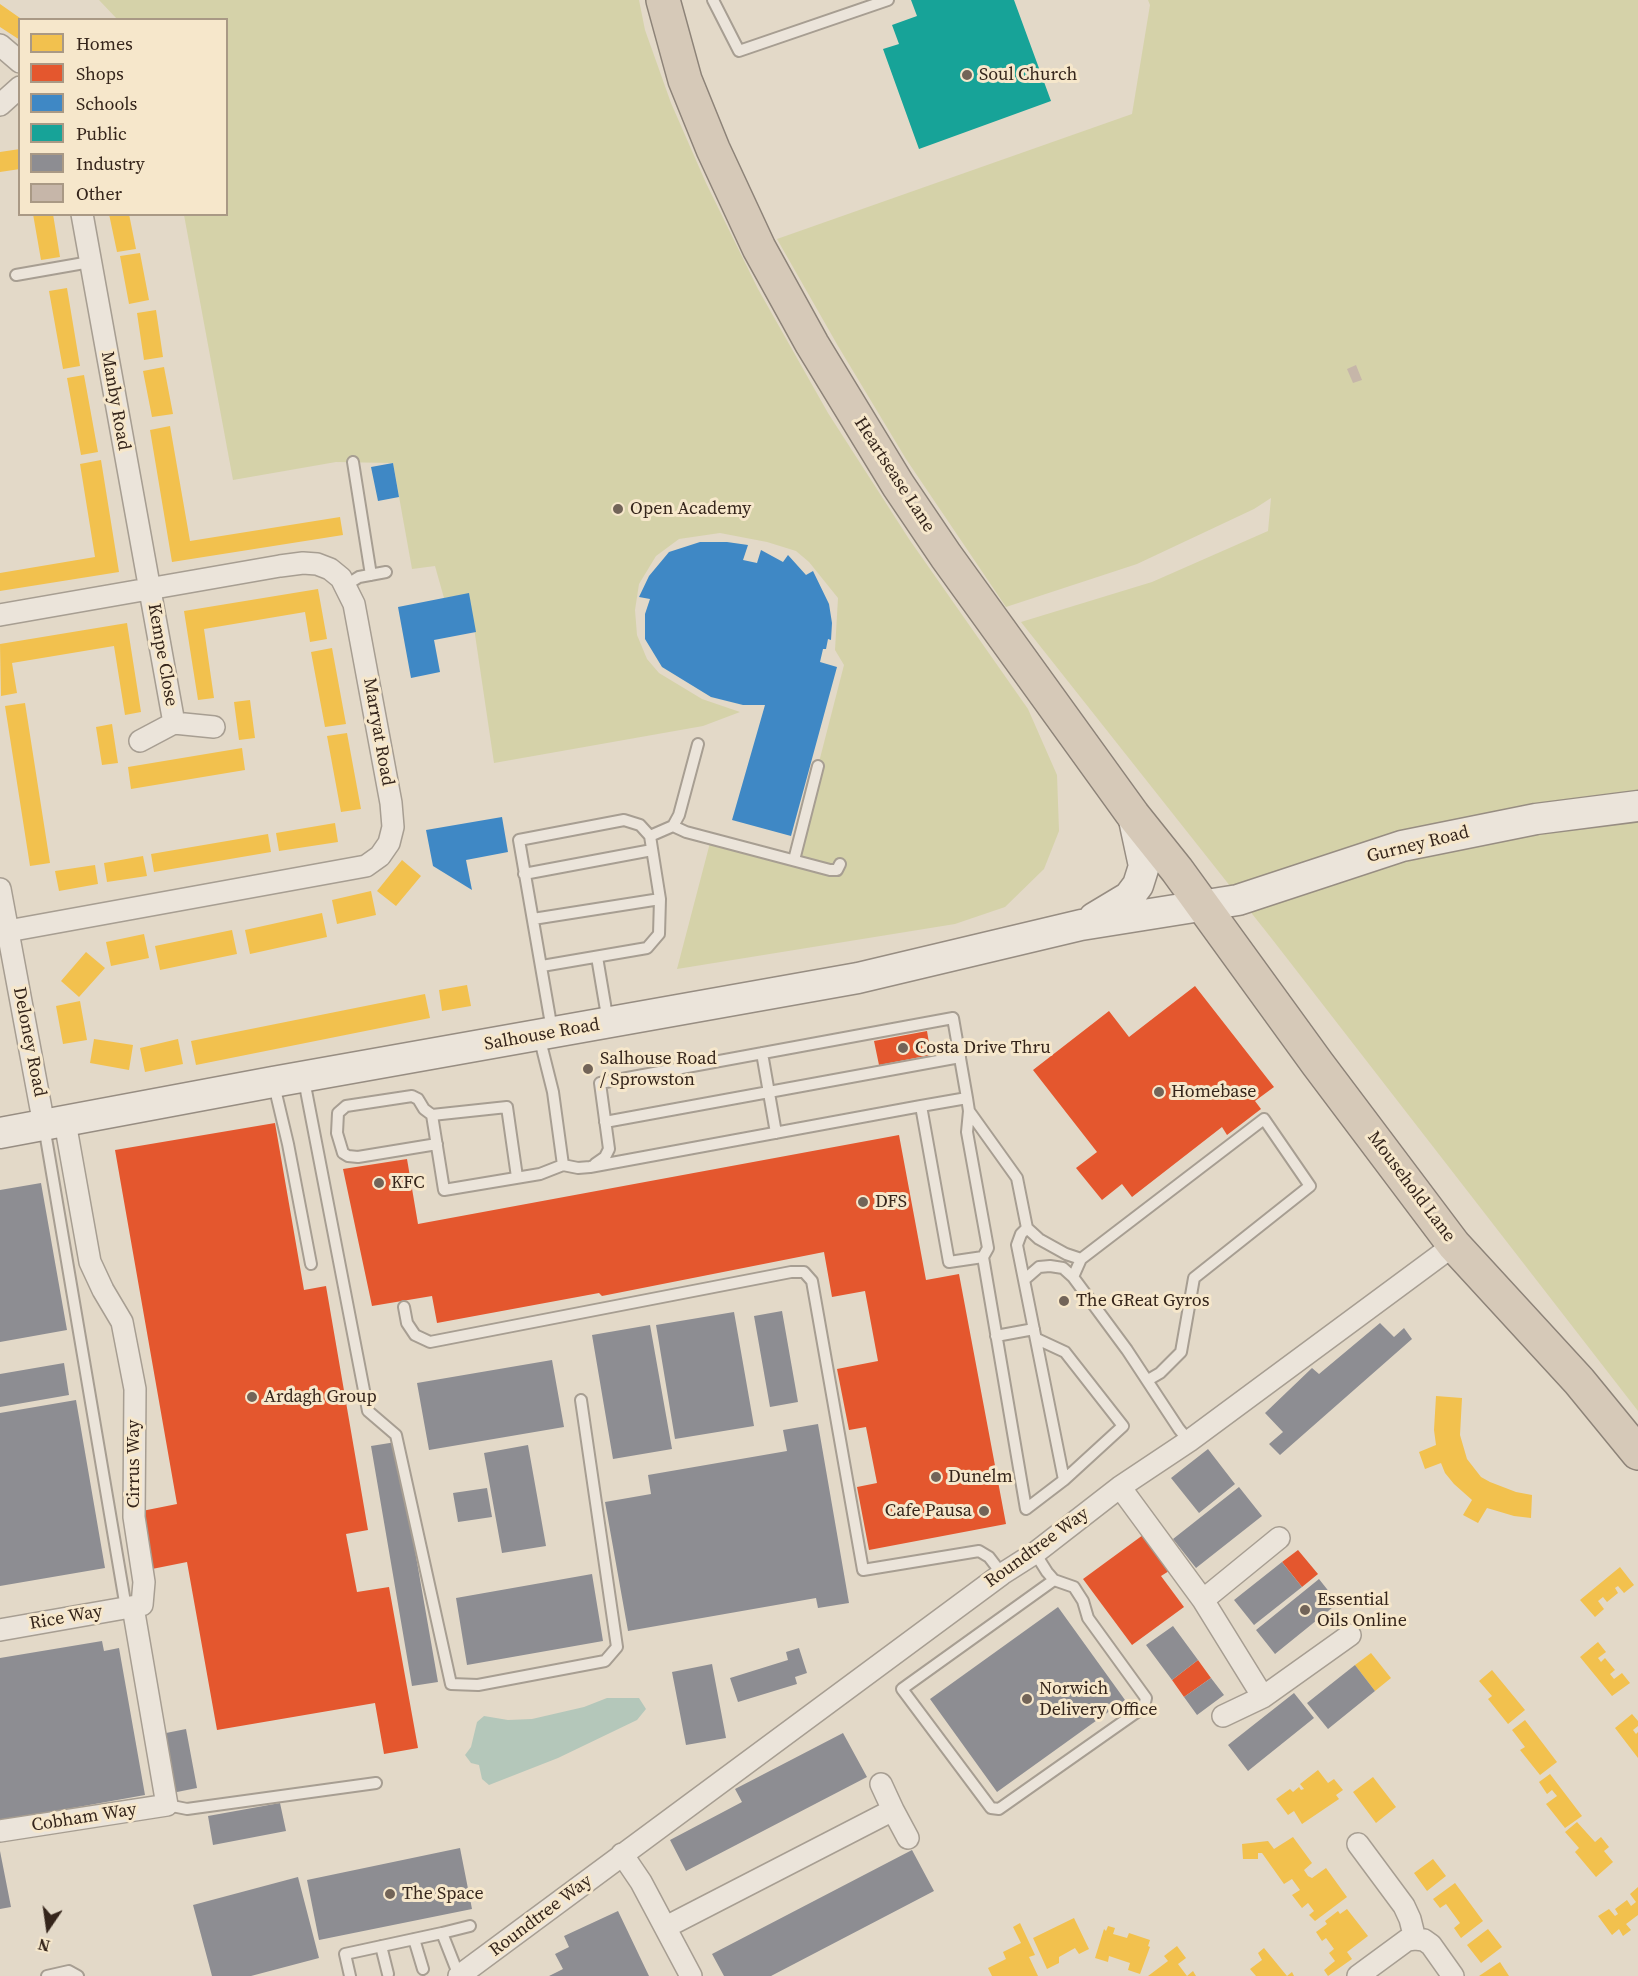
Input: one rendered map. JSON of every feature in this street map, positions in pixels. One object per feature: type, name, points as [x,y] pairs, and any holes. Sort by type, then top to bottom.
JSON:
[{"type":"highway","name":"Heartsease Lane","points":[[666,3],[685,80],[713,149],[759,248],[858,422],[940,547],[1133,815],[1204,906]]},
{"type":"highway","name":"Mousehold Lane","points":[[1204,906],[1317,1063],[1454,1245],[1579,1381],[1638,1453]]},
{"type":"street","points":[[0,45],[18,60]]},
{"type":"street","points":[[0,105],[18,89]]},
{"type":"street","name":"Manby Road","points":[[82,216],[150,588]]},
{"type":"street","points":[[0,615],[303,563],[317,564],[330,569],[346,585]]},
{"type":"street","name":"Marryat Road","points":[[8,931],[344,871],[366,866],[380,856],[389,843],[393,827],[391,803],[354,604],[346,585]]},
{"type":"street","name":"Kempe Close","points":[[150,588],[174,723]]},
{"type":"street","name":"Kempe Close","points":[[140,741],[174,723],[214,727]]},
{"type":"street","name":"Gurney Road","points":[[1204,906],[1260,894],[1402,846],[1536,819],[1638,806]]},
{"type":"street","name":"Salhouse Road","points":[[1081,925],[1129,897],[1138,885],[1144,866],[1133,815]]},
{"type":"street","name":"Deloney Road","points":[[0,889],[55,1124]]},
{"type":"street","name":"Salhouse Road","points":[[0,1133],[303,1076],[858,978],[1081,925],[1204,906]]},
{"type":"street","name":"Cirrus Way","points":[[55,1124],[90,1262],[122,1322],[135,1389],[134,1517],[144,1582],[142,1605],[130,1607]]},
{"type":"street","name":"Roundtree Way","points":[[459,1976],[1002,1574],[1035,1553],[1120,1487],[1189,1441],[1454,1245]]},
{"type":"street","points":[[1120,1487],[1203,1600],[1263,1697]]},
{"type":"street","points":[[1203,1600],[1280,1538]]},
{"type":"street","points":[[130,1607],[167,1805]]},
{"type":"street","name":"Rice Way","points":[[0,1630],[130,1607]]},
{"type":"street","points":[[1223,1716],[1263,1697],[1350,1635]]},
{"type":"street","points":[[881,1784],[908,1838]]},
{"type":"street","name":"Cobham Way","points":[[0,1831],[167,1805]]},
{"type":"street","points":[[666,1927],[893,1810]]},
{"type":"street","points":[[1358,1844],[1404,1906],[1415,1939]]},
{"type":"street","points":[[622,1854],[641,1882],[691,1976]]},
{"type":"street","points":[[1358,1976],[1407,1940],[1415,1939],[1424,1940],[1431,1945],[1453,1976]]},
{"type":"lane","points":[[713,0],[739,51],[888,0]]},
{"type":"lane","points":[[16,275],[90,262]]},
{"type":"lane","points":[[353,462],[371,575]]},
{"type":"lane","points":[[346,585],[359,577],[386,572]]},
{"type":"lane","points":[[650,836],[673,826],[679,814],[698,744]]},
{"type":"lane","points":[[794,860],[818,766]]},
{"type":"lane","points":[[542,966],[647,948],[659,934],[660,899],[650,836],[640,825],[624,820],[519,840],[542,966],[552,1092],[563,1165]]},
{"type":"lane","points":[[673,826],[686,832],[830,870],[837,870],[840,864]]},
{"type":"lane","points":[[524,874],[652,850]]},
{"type":"lane","points":[[533,919],[660,899]]},
{"type":"lane","points":[[597,957],[609,1023]]},
{"type":"lane","points":[[590,1167],[608,1153],[609,1149],[600,1083],[953,1018],[969,1111],[967,1132],[988,1248],[982,1257],[1026,1509],[1064,1480],[1123,1426],[1065,1352],[1036,1334],[996,1336]]},
{"type":"lane","points":[[762,1053],[776,1133]]},
{"type":"lane","points":[[605,1122],[960,1057]]},
{"type":"lane","points":[[303,1076],[368,1411],[396,1435],[451,1684],[478,1685],[605,1661],[617,1647],[581,1400]]},
{"type":"lane","points":[[273,1082],[288,1144],[311,1264]]},
{"type":"lane","points":[[437,1144],[358,1157],[348,1156],[343,1153],[337,1133],[338,1113],[346,1106],[412,1096],[418,1099],[424,1109],[432,1115],[507,1107],[517,1177]]},
{"type":"lane","points":[[432,1115],[444,1190],[540,1174],[563,1165],[578,1168],[590,1167],[967,1098]]},
{"type":"lane","points":[[921,1106],[950,1262],[982,1257]]},
{"type":"lane","points":[[969,1111],[1017,1178],[1027,1228],[1039,1239],[1072,1257],[1081,1258]]},
{"type":"lane","points":[[1073,1277],[1081,1258],[1264,1119],[1310,1186],[1194,1278],[1181,1352],[1160,1373],[1148,1380]]},
{"type":"lane","points":[[55,1124],[130,1607]]},
{"type":"lane","points":[[1027,1228],[1021,1234],[1017,1245],[1064,1480]]},
{"type":"lane","points":[[1024,1280],[1039,1268],[1050,1266],[1063,1268],[1073,1277],[1148,1380],[1179,1430],[1189,1441]]},
{"type":"lane","points":[[404,1306],[407,1323],[415,1335],[429,1342],[791,1272],[804,1272],[812,1281],[863,1570],[979,1551],[989,1557],[1002,1574]]},
{"type":"lane","points":[[1035,1553],[1054,1580],[1074,1587],[1083,1601],[1088,1618],[1146,1698],[1144,1707],[999,1809],[991,1808],[902,1689],[1054,1580]]},
{"type":"lane","points":[[167,1805],[187,1809],[376,1783]]},
{"type":"lane","points":[[350,1976],[345,1954],[470,1926]]},
{"type":"lane","points":[[442,1933],[459,1976]]},
{"type":"lane","points":[[414,1939],[423,1969]]},
{"type":"lane","points":[[381,1946],[388,1974]]},
{"type":"lane","points":[[47,1976],[69,1971],[78,1976]]},
{"type":"shaded area","name":"Open Academy","points":[[99,0],[639,0],[645,30],[671,103],[706,183],[758,289],[828,413],[909,539],[1028,709],[1057,775],[1059,831],[1044,869],[1005,907],[955,924],[677,969],[711,839],[801,856],[823,768],[818,766],[844,665],[835,650],[838,598],[809,562],[796,551],[767,542],[720,533],[679,539],[656,556],[639,584],[635,610],[637,635],[647,659],[659,673],[702,699],[740,712],[703,726],[494,763],[469,594],[444,598],[435,566],[412,569],[393,463],[336,462],[233,480],[184,216],[228,216],[228,18],[116,18]]},
{"type":"shaded area","points":[[1148,0],[1638,0],[1638,1411],[1272,939],[1021,622],[1152,582],[1268,531],[1271,498],[1254,509],[1137,564],[1006,607],[906,459],[777,239],[1132,114],[1150,5]]},
{"type":"shaded area","points":[[607,1698],[639,1698],[646,1709],[637,1720],[558,1758],[489,1785],[482,1779],[479,1765],[471,1763],[465,1755],[471,1747],[477,1722],[484,1716],[508,1720],[532,1719],[584,1707]]},
{"type":"building: Homes","points":[[0,4],[20,18],[18,18],[18,39],[0,27]]},
{"type":"building: Homes","points":[[18,149],[18,169],[0,172],[0,152]]},
{"type":"building: Homes","points":[[33,216],[53,216],[60,257],[41,260]]},
{"type":"building: Homes","points":[[109,216],[129,216],[136,249],[117,252]]},
{"type":"building: Homes","points":[[140,253],[149,300],[129,304],[120,256]]},
{"type":"building: Homes","points":[[67,288],[80,366],[63,369],[49,291]]},
{"type":"building: Homes","points":[[156,310],[163,357],[144,360],[137,313]]},
{"type":"building: Homes","points":[[164,367],[173,414],[152,417],[143,371]]},
{"type":"building: Homes","points":[[84,375],[98,452],[81,455],[67,378]]},
{"type":"building: Homes","points":[[170,426],[190,541],[340,517],[343,535],[172,562],[150,430]]},
{"type":"building: Homes","points":[[101,460],[119,572],[0,591],[0,573],[95,557],[80,464]]},
{"type":"building: Homes","points":[[318,589],[327,639],[310,642],[305,612],[204,629],[214,698],[198,700],[184,611]]},
{"type":"building: Homes","points":[[127,623],[141,712],[125,715],[114,646],[12,663],[17,693],[1,696],[0,644]]},
{"type":"building: Homes","points":[[332,648],[346,724],[325,727],[311,652]]},
{"type":"building: Homes","points":[[250,700],[255,738],[239,740],[234,702]]},
{"type":"building: Homes","points":[[25,703],[50,863],[30,866],[5,706]]},
{"type":"building: Homes","points":[[112,724],[118,763],[102,765],[96,727]]},
{"type":"building: Homes","points":[[347,733],[361,809],[341,812],[327,736]]},
{"type":"building: Homes","points":[[242,748],[245,770],[131,789],[128,767]]},
{"type":"building: Homes","points":[[335,823],[338,842],[279,851],[276,833]]},
{"type":"building: Homes","points":[[268,834],[271,852],[154,872],[151,854]]},
{"type":"building: Homes","points":[[143,856],[147,876],[107,882],[104,863]]},
{"type":"building: Homes","points":[[402,860],[421,876],[396,906],[377,891]]},
{"type":"building: Homes","points":[[95,865],[98,884],[59,891],[55,871]]},
{"type":"building: Homes","points":[[371,891],[376,915],[337,924],[332,900]]},
{"type":"building: Homes","points":[[322,913],[327,937],[250,954],[245,930]]},
{"type":"building: Homes","points":[[232,930],[237,954],[160,970],[155,946]]},
{"type":"building: Homes","points":[[144,934],[149,958],[111,966],[106,942]]},
{"type":"building: Homes","points":[[86,952],[105,968],[79,997],[61,981]]},
{"type":"building: Homes","points":[[467,985],[471,1006],[442,1011],[439,990]]},
{"type":"building: Homes","points":[[425,994],[430,1018],[196,1065],[191,1041]]},
{"type":"building: Homes","points":[[80,1001],[87,1040],[63,1044],[56,1006]]},
{"type":"building: Homes","points":[[94,1039],[133,1045],[129,1070],[90,1063]]},
{"type":"building: Homes","points":[[178,1039],[183,1064],[145,1072],[140,1048]]},
{"type":"building: Homes","points":[[1436,1396],[1462,1398],[1460,1435],[1467,1459],[1481,1477],[1490,1482],[1516,1492],[1532,1495],[1531,1518],[1514,1516],[1487,1508],[1478,1523],[1463,1515],[1472,1500],[1454,1484],[1445,1473],[1441,1463],[1425,1469],[1419,1452],[1436,1445],[1434,1430]]},
{"type":"building: Homes","points":[[1620,1567],[1634,1585],[1624,1593],[1618,1586],[1615,1588],[1618,1593],[1607,1602],[1603,1597],[1598,1601],[1604,1609],[1595,1617],[1580,1600]]},
{"type":"building: Homes","points":[[1598,1642],[1606,1652],[1598,1658],[1601,1662],[1605,1658],[1615,1670],[1610,1674],[1614,1679],[1622,1673],[1630,1683],[1612,1696],[1580,1657]]},
{"type":"building: Homes","points":[[1371,1653],[1391,1678],[1375,1691],[1355,1665]]},
{"type":"building: Homes","points":[[1492,1670],[1525,1710],[1508,1724],[1488,1699],[1492,1696],[1479,1681]]},
{"type":"building: Homes","points":[[1632,1714],[1638,1721],[1638,1726],[1633,1730],[1636,1734],[1638,1732],[1638,1758],[1615,1728]]},
{"type":"building: Homes","points":[[1525,1720],[1557,1762],[1540,1775],[1520,1750],[1525,1747],[1512,1730]]},
{"type":"building: Homes","points":[[1318,1770],[1328,1783],[1334,1779],[1343,1790],[1336,1795],[1339,1799],[1302,1824],[1294,1811],[1288,1815],[1276,1799],[1290,1789],[1293,1792],[1299,1787],[1301,1790],[1304,1789],[1300,1784]]},
{"type":"building: Homes","points":[[1550,1774],[1582,1816],[1565,1828],[1546,1804],[1557,1796],[1552,1790],[1547,1794],[1539,1782]]},
{"type":"building: Homes","points":[[1373,1777],[1396,1807],[1376,1823],[1353,1792]]},
{"type":"building: Homes","points":[[1577,1822],[1595,1842],[1601,1837],[1609,1847],[1604,1851],[1613,1862],[1596,1877],[1575,1852],[1579,1848],[1565,1832]]},
{"type":"building: Homes","points":[[1293,1837],[1312,1863],[1304,1870],[1308,1876],[1312,1878],[1326,1868],[1347,1897],[1315,1921],[1309,1915],[1314,1911],[1308,1903],[1302,1908],[1292,1895],[1300,1890],[1292,1879],[1284,1884],[1262,1853],[1258,1853],[1258,1859],[1243,1859],[1242,1844],[1268,1841],[1274,1849]]},
{"type":"building: Homes","points":[[1433,1859],[1446,1876],[1427,1891],[1414,1873]]},
{"type":"building: Homes","points":[[1455,1883],[1483,1921],[1461,1938],[1454,1928],[1460,1923],[1446,1904],[1440,1908],[1433,1899]]},
{"type":"building: Homes","points":[[1638,1887],[1638,1915],[1626,1924],[1631,1930],[1623,1936],[1619,1929],[1612,1935],[1598,1916],[1609,1909],[1615,1916],[1618,1914],[1615,1909],[1627,1900],[1631,1906],[1636,1902],[1630,1894]]},
{"type":"building: Homes","points":[[1347,1909],[1368,1936],[1347,1952],[1352,1959],[1328,1976],[1324,1970],[1335,1961],[1329,1953],[1334,1949],[1326,1938],[1322,1941],[1316,1932],[1327,1924],[1325,1921],[1338,1911],[1340,1914]]},
{"type":"building: Homes","points":[[1074,1918],[1089,1949],[1079,1954],[1075,1948],[1059,1957],[1059,1963],[1047,1969],[1033,1938]]},
{"type":"building: Homes","points":[[1020,1923],[1035,1955],[1029,1957],[1038,1976],[992,1976],[988,1968],[1006,1959],[1003,1952],[1021,1943],[1013,1927]]},
{"type":"building: Homes","points":[[1108,1926],[1115,1928],[1113,1934],[1127,1938],[1129,1933],[1150,1940],[1148,1946],[1150,1947],[1140,1974],[1128,1970],[1130,1963],[1109,1956],[1108,1962],[1095,1958],[1104,1929],[1106,1931]]},
{"type":"building: Homes","points":[[1488,1929],[1502,1947],[1481,1963],[1467,1945]]},
{"type":"building: Homes","points":[[1177,1946],[1186,1958],[1178,1964],[1187,1976],[1148,1976],[1168,1961],[1164,1956]]},
{"type":"building: Homes","points":[[1264,1948],[1287,1976],[1256,1976],[1250,1969],[1262,1960],[1258,1953]]},
{"type":"building: Homes","points":[[1500,1962],[1509,1976],[1479,1976]]},
{"type":"building: Shops","name":"Homebase","points":[[1195,986],[1274,1087],[1255,1101],[1261,1109],[1227,1135],[1222,1127],[1132,1197],[1122,1184],[1102,1200],[1076,1168],[1097,1152],[1033,1070],[1109,1011],[1129,1037]]},
{"type":"building: Shops","name":"Costa Drive Thru","points":[[927,1031],[931,1055],[879,1065],[874,1041]]},
{"type":"building: Shops","name":"Ardagh Group","points":[[275,1123],[304,1290],[326,1286],[368,1530],[346,1534],[357,1592],[389,1587],[418,1748],[384,1754],[375,1703],[217,1730],[187,1562],[152,1569],[142,1511],[177,1504],[115,1150]]},
{"type":"building: Shops","points":[[899,1135],[926,1280],[959,1274],[1006,1524],[869,1550],[857,1487],[877,1483],[866,1427],[849,1430],[837,1369],[878,1361],[865,1291],[832,1297],[824,1252],[602,1296],[599,1293],[437,1323],[432,1296],[372,1306],[343,1169],[407,1159],[418,1224]]},
{"type":"building: Shops","points":[[1143,1535],[1169,1571],[1161,1576],[1184,1607],[1132,1645],[1083,1579]]},
{"type":"building: Shops","points":[[1298,1550],[1318,1574],[1302,1587],[1282,1562]]},
{"type":"building: Shops","points":[[1198,1660],[1211,1678],[1184,1697],[1172,1680]]},
{"type":"building: Schools","points":[[393,463],[399,497],[378,501],[371,467]]},
{"type":"building: Schools","points":[[700,542],[748,545],[743,560],[757,563],[761,550],[783,562],[788,555],[806,575],[813,571],[829,604],[832,623],[831,640],[828,639],[826,649],[823,649],[820,662],[837,667],[791,836],[732,820],[765,705],[743,705],[711,697],[662,667],[645,639],[645,614],[650,599],[639,597],[649,576],[669,552]]},
{"type":"building: Schools","points":[[469,593],[476,632],[434,640],[440,672],[411,678],[398,607]]},
{"type":"building: Schools","points":[[502,817],[508,852],[466,860],[472,890],[433,866],[426,830]]},
{"type":"building: Public","name":"Soul Church","points":[[911,0],[1014,0],[1051,101],[919,149],[883,49],[899,44],[892,25],[917,16]]},
{"type":"building: Industry","points":[[41,1183],[67,1330],[0,1342],[0,1190]]},
{"type":"building: Industry","points":[[782,1311],[798,1402],[770,1407],[754,1316]]},
{"type":"building: Industry","points":[[734,1312],[754,1426],[675,1439],[656,1325]]},
{"type":"building: Industry","points":[[1380,1323],[1394,1337],[1404,1328],[1412,1339],[1280,1455],[1269,1444],[1283,1432],[1265,1413],[1312,1368],[1319,1374]]},
{"type":"building: Industry","points":[[650,1325],[672,1449],[613,1459],[592,1335]]},
{"type":"building: Industry","points":[[552,1360],[564,1427],[429,1450],[417,1383]]},
{"type":"building: Industry","points":[[64,1363],[69,1395],[0,1407],[0,1374]]},
{"type":"building: Industry","points":[[76,1400],[105,1568],[0,1586],[0,1413]]},
{"type":"building: Industry","points":[[818,1424],[849,1603],[818,1608],[816,1598],[628,1631],[605,1502],[651,1494],[648,1475],[787,1451],[783,1430]]},
{"type":"building: Industry","points":[[396,1442],[438,1682],[412,1686],[371,1446]]},
{"type":"building: Industry","points":[[528,1445],[546,1546],[502,1553],[484,1453]]},
{"type":"building: Industry","points":[[1208,1449],[1235,1484],[1199,1513],[1171,1478]]},
{"type":"building: Industry","points":[[1239,1487],[1262,1516],[1196,1568],[1173,1539]]},
{"type":"building: Industry","points":[[487,1488],[492,1517],[458,1522],[453,1493]]},
{"type":"building: Industry","points":[[1282,1562],[1302,1587],[1254,1625],[1234,1600]]},
{"type":"building: Industry","points":[[592,1574],[603,1641],[467,1665],[456,1598]]},
{"type":"building: Industry","points":[[1319,1579],[1338,1603],[1275,1654],[1256,1630]]},
{"type":"building: Industry","name":"Norwich Delivery Office","points":[[1058,1607],[1125,1700],[997,1792],[930,1699]]},
{"type":"building: Industry","points":[[1173,1626],[1198,1660],[1172,1680],[1146,1645]]},
{"type":"building: Industry","points":[[102,1641],[104,1651],[119,1648],[145,1795],[0,1821],[0,1658]]},
{"type":"building: Industry","points":[[799,1648],[807,1673],[795,1677],[797,1684],[738,1702],[730,1678],[788,1660],[786,1652]]},
{"type":"building: Industry","points":[[712,1664],[726,1738],[686,1745],[672,1672]]},
{"type":"building: Industry","points":[[1355,1665],[1375,1691],[1328,1729],[1307,1703]]},
{"type":"building: Industry","points":[[1211,1678],[1224,1695],[1197,1715],[1184,1697]]},
{"type":"building: Industry","points":[[1294,1693],[1314,1718],[1248,1771],[1228,1745]]},
{"type":"building: Industry","points":[[186,1729],[197,1788],[172,1793],[161,1734]]},
{"type":"building: Industry","points":[[843,1733],[867,1777],[686,1871],[670,1840],[742,1802],[735,1789]]},
{"type":"building: Industry","points":[[280,1803],[286,1831],[213,1845],[208,1816]]},
{"type":"building: Industry","name":"The Space","points":[[460,1848],[472,1909],[319,1940],[307,1880]]},
{"type":"building: Industry","points":[[912,1850],[934,1891],[771,1976],[724,1976],[712,1954]]},
{"type":"building: Industry","points":[[0,1851],[11,1907],[0,1909]]},
{"type":"building: Industry","points":[[298,1877],[319,1958],[251,1976],[212,1976],[193,1905]]},
{"type":"building: Industry","points":[[618,1911],[649,1976],[549,1976],[563,1969],[555,1954],[569,1947],[564,1936]]},
{"type":"building: Other","points":[[1356,365],[1362,380],[1353,383],[1347,369]]},
{"type":"place","name":"Soul Church","points":[[967,75]]},
{"type":"place","name":"Open Academy","points":[[618,509]]},
{"type":"place","name":"Costa Drive Thru","points":[[903,1048]]},
{"type":"place","name":"Salhouse Road / Sprowston","points":[[588,1069]]},
{"type":"place","name":"Homebase","points":[[1159,1092]]},
{"type":"place","name":"KFC","points":[[379,1183]]},
{"type":"place","name":"DFS","points":[[863,1202]]},
{"type":"place","name":"The GReat Gyros","points":[[1064,1301]]},
{"type":"place","name":"Ardagh Group","points":[[252,1397]]},
{"type":"place","name":"Dunelm","points":[[936,1477]]},
{"type":"place","name":"Cafe Pausa","points":[[984,1511]]},
{"type":"place","name":"Essential Oils Online","points":[[1305,1610]]},
{"type":"place","name":"Norwich Delivery Office","points":[[1027,1699]]},
{"type":"place","name":"The Space","points":[[390,1894]]}]
